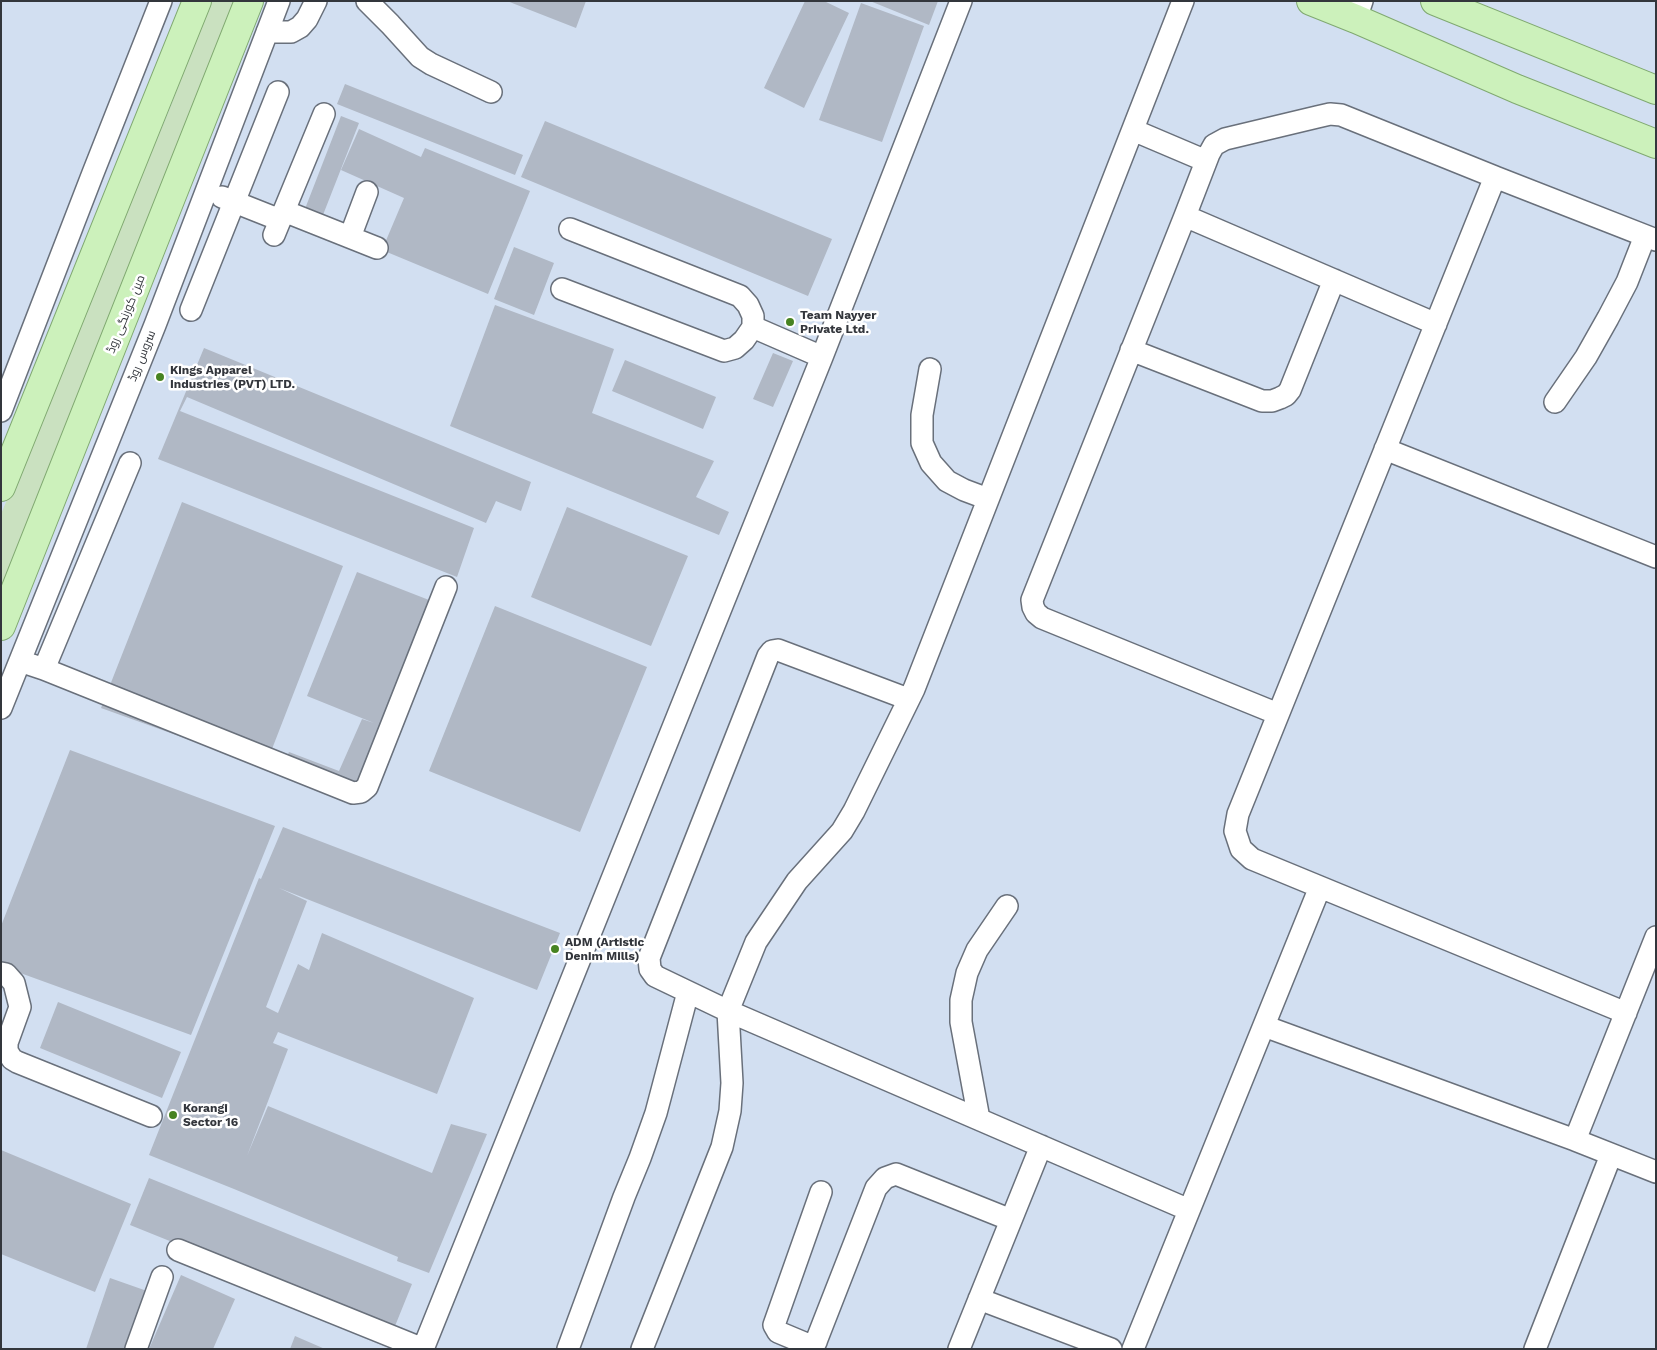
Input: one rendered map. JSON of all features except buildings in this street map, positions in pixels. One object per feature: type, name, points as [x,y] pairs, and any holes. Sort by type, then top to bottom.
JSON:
[{"type":"main road","points":[[1,487],[197,1]]},
{"type":"main road","name":"مین کورنگی روڈ","points":[[1,626],[249,1]]},
{"type":"main road","points":[[1311,1],[1359,10],[1517,89],[1656,144]]},
{"type":"main road","points":[[1435,1],[1656,90]]},
{"type":"street","points":[[1,411],[162,1]]},
{"type":"street","name":"سروس روڈ","points":[[1,708],[155,325],[279,1]]},
{"type":"street","points":[[267,32],[291,32],[300,27],[307,20],[316,1]]},
{"type":"street","points":[[366,1],[420,57],[491,92]]},
{"type":"street","points":[[178,1250],[423,1349],[822,357],[961,1]]},
{"type":"street","points":[[642,1349],[722,1147],[730,1111],[732,1083],[728,1011],[756,942],[796,881],[842,831],[854,811],[908,699],[1183,1]]},
{"type":"street","points":[[190,310],[278,92]]},
{"type":"street","points":[[279,222],[324,114]]},
{"type":"street","points":[[1278,714],[1042,618],[1032,607],[1032,600],[1214,145],[1225,139],[1317,117],[1330,114],[1341,115],[1650,238],[1586,357],[1555,402]]},
{"type":"street","points":[[1133,130],[1206,161]]},
{"type":"street","points":[[93,174],[122,184]]},
{"type":"street","points":[[1495,177],[1238,814],[1235,831],[1241,849],[1252,859],[1626,1013]]},
{"type":"street","points":[[206,191],[279,222],[350,237],[377,248]]},
{"type":"street","points":[[350,237],[367,192]]},
{"type":"street","points":[[170,202],[198,212]]},
{"type":"street","points":[[1185,216],[1436,324]]},
{"type":"street","points":[[562,289],[724,351],[735,348],[744,340],[753,327],[753,316],[748,305],[740,296],[570,229]]},
{"type":"street","points":[[1131,350],[1262,401],[1272,401],[1286,395],[1290,390],[1334,280]]},
{"type":"street","points":[[753,327],[822,357]]},
{"type":"street","points":[[930,369],[922,415],[922,443],[931,463],[947,481],[988,499]]},
{"type":"street","points":[[1385,450],[1656,557]]},
{"type":"street","points":[[44,669],[130,463]]},
{"type":"street","points":[[20,661],[353,793],[361,792],[367,787],[446,587]]},
{"type":"street","points":[[908,699],[778,650],[772,651],[768,656],[649,958],[650,969],[655,976],[728,1011],[1189,1210]]},
{"type":"street","points":[[1133,1349],[1320,887]]},
{"type":"street","points":[[979,1120],[961,1022],[961,1000],[967,973],[977,950],[1007,906]]},
{"type":"street","points":[[1575,1140],[1656,938]]},
{"type":"street","points":[[1,973],[6,974],[14,983],[20,1007],[7,1043],[12,1059],[151,1116]]},
{"type":"street","points":[[568,1349],[656,1113],[688,992]]},
{"type":"street","points":[[1264,1026],[1575,1140],[1656,1172]]},
{"type":"street","points":[[959,1349],[1041,1146]]},
{"type":"street","points":[[1535,1349],[1611,1155]]},
{"type":"street","points":[[821,1192],[774,1325],[778,1332],[809,1345],[816,1342],[876,1188],[885,1178],[896,1174],[1011,1220]]},
{"type":"street","points":[[136,1349],[162,1277]]},
{"type":"street","points":[[980,1298],[1111,1349]]},
{"type":"shaded area","points":[[1,1],[1656,1],[1656,1349],[1,1349]]},
{"type":"green space","points":[[211,1],[237,1],[1,593],[1,514],[170,108]]},
{"type":"place","name":"Team Nayyer Private Ltd.","points":[[790,322]]},
{"type":"place","name":"Kings Apparel Industries (PVT) LTD.","points":[[160,377]]},
{"type":"place","name":"ADM (Artistic Denim Mills)","points":[[555,949]]},
{"type":"place","name":"Korangi Sector 16","points":[[173,1115]]}]
